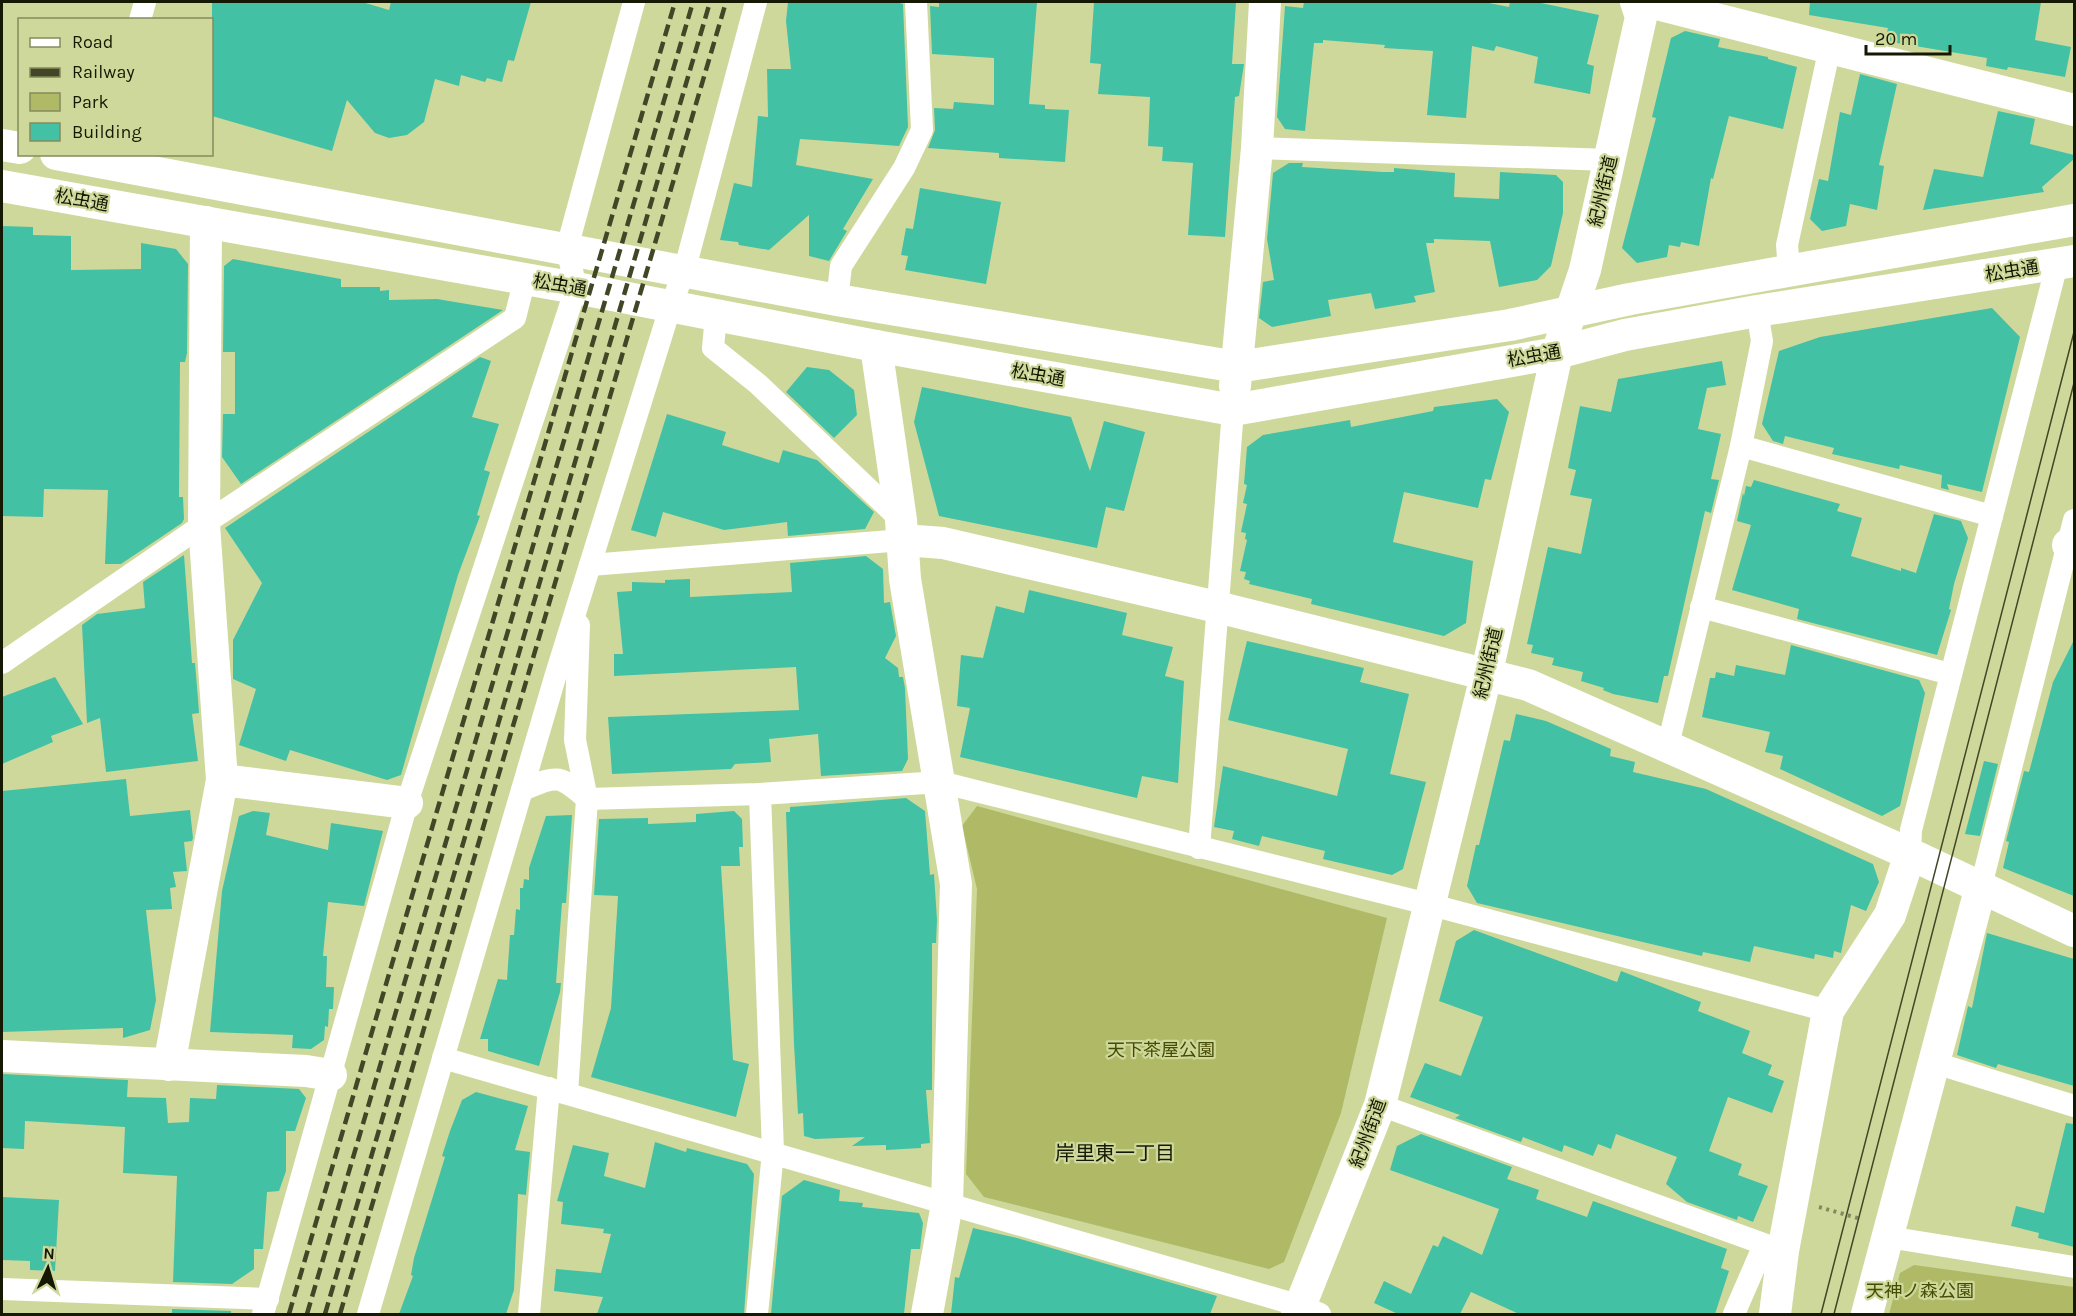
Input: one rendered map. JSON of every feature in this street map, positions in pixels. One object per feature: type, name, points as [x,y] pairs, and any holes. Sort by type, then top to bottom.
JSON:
[{"type":"street","points":[[141,18],[145,2]]},
{"type":"street","points":[[2,1289],[265,1307],[406,803],[576,288],[567,249],[634,2]]},
{"type":"street","points":[[368,1314],[581,594],[670,305],[684,272],[756,2]]},
{"type":"street","points":[[837,300],[841,266],[904,168],[922,130],[916,2]]},
{"type":"street","points":[[1198,848],[1233,410],[1257,148],[1265,2]]},
{"type":"street","name":"紀州街道","points":[[1306,1312],[1380,1105],[1487,672],[1557,353],[1585,270],[1641,17],[1636,2]]},
{"type":"street","points":[[1649,2],[2074,110]]},
{"type":"street","points":[[1789,270],[1787,245],[1830,47]]},
{"type":"street","points":[[2,145],[18,148]]},
{"type":"street","points":[[1257,148],[1609,160]]},
{"type":"street","name":"松虫通","points":[[78,156],[100,158],[837,300],[1237,367],[1510,325],[2073,215]]},
{"type":"street","name":"松虫通","points":[[2,186],[525,278],[876,346],[1233,410],[1557,353],[1625,335],[1757,311],[2066,262]]},
{"type":"street","points":[[170,1065],[222,780],[204,524],[206,222]]},
{"type":"street","points":[[1734,1314],[1773,1248],[1792,1199],[1828,1011],[1890,915],[1910,854],[1911,830],[1950,674],[1992,516],[2066,262]]},
{"type":"street","points":[[2,663],[204,524],[515,318],[525,278]]},
{"type":"street","points":[[1668,746],[1741,446],[1762,341],[1757,311]]},
{"type":"street","points":[[716,315],[713,348],[758,384],[902,530]]},
{"type":"street","points":[[876,346],[902,530],[905,579],[956,884],[948,1204],[927,1314]]},
{"type":"street","points":[[1741,446],[1992,516]]},
{"type":"street","points":[[590,565],[902,530],[943,543],[1487,672],[1528,685],[1668,746],[1910,854],[2074,931]]},
{"type":"street","points":[[1867,1314],[2072,538]]},
{"type":"street","points":[[529,1314],[558,1090],[587,799],[575,740],[581,594]]},
{"type":"street","points":[[1701,608],[1950,674]]},
{"type":"street","points":[[522,790],[549,779],[565,780],[587,799],[760,794],[940,782],[1428,904],[1828,1011]]},
{"type":"street","points":[[222,780],[406,803]]},
{"type":"street","points":[[757,1314],[774,1152],[760,794]]},
{"type":"street","points":[[2,1056],[306,1071],[331,1075]]},
{"type":"street","points":[[443,1058],[774,1152],[1306,1312]]},
{"type":"street","points":[[1932,1062],[2074,1106]]},
{"type":"street","points":[[1380,1105],[1773,1248]]},
{"type":"street","points":[[1889,1232],[2074,1267]]},
{"type":"street","points":[[1773,1248],[1775,1314]]},
{"type":"path","points":[[1792,1199],[1889,1232]]},
{"type":"green space","name":"天下茶屋公園","points":[[977,806],[1387,918],[1341,1113],[1284,1262],[1269,1269],[984,1197],[966,1174],[977,889],[962,826]]},
{"type":"green space","name":"天神ノ森公園","points":[[1914,1265],[2074,1287],[2074,1314],[1889,1314],[1900,1273]]},
{"type":"building","points":[[212,2],[362,2],[389,10],[391,2],[531,2],[514,61],[508,60],[502,82],[487,78],[485,82],[461,75],[459,86],[435,79],[424,122],[407,135],[389,138],[375,133],[347,100],[332,151],[213,116]]},
{"type":"building","points":[[788,2],[896,2],[903,4],[908,127],[899,146],[800,139],[796,165],[873,179],[843,229],[847,231],[829,261],[809,256],[809,215],[769,250],[720,240],[734,183],[752,187],[758,116],[768,117],[767,69],[791,69],[786,21]]},
{"type":"building","points":[[939,2],[1037,2],[1029,104],[1045,105],[1045,109],[1069,110],[1065,162],[999,158],[999,153],[928,148],[935,130],[934,108],[953,109],[954,102],[994,105],[994,58],[932,54],[930,6],[939,7]]},
{"type":"building","points":[[1094,2],[1236,2],[1232,64],[1244,64],[1239,96],[1235,97],[1225,237],[1188,235],[1193,163],[1162,161],[1163,147],[1148,146],[1150,97],[1098,94],[1101,64],[1090,63]]},
{"type":"building","points":[[1304,2],[1484,2],[1509,7],[1510,2],[1536,2],[1599,15],[1587,64],[1594,66],[1590,94],[1534,83],[1538,57],[1496,46],[1494,51],[1472,46],[1466,118],[1427,115],[1433,51],[1384,48],[1385,45],[1323,40],[1323,43],[1314,43],[1305,131],[1285,129],[1277,117],[1285,6],[1303,8]]},
{"type":"building","points":[[1810,2],[2041,2],[2035,40],[2071,47],[2065,77],[2008,67],[2007,70],[1986,66],[1987,58],[1885,41],[1888,28],[1809,15]]},
{"type":"building","points":[[1685,31],[1720,39],[1718,47],[1768,57],[1768,59],[1797,67],[1783,129],[1729,116],[1713,179],[1711,178],[1699,246],[1681,242],[1680,247],[1669,245],[1667,257],[1637,263],[1622,248],[1656,118],[1652,117],[1671,38]]},
{"type":"building","points":[[1860,74],[1897,84],[1879,165],[1884,166],[1877,210],[1850,204],[1846,226],[1822,231],[1810,219],[1819,179],[1828,181],[1840,112],[1851,115]]},
{"type":"building","points":[[1998,111],[2035,119],[2030,144],[2074,155],[2074,159],[2042,187],[2044,192],[1923,210],[1934,169],[1983,177]]},
{"type":"building","points":[[1289,163],[1303,163],[1302,167],[1383,172],[1394,172],[1394,168],[1455,173],[1454,197],[1499,199],[1500,172],[1556,175],[1563,182],[1563,213],[1551,266],[1537,280],[1499,287],[1490,241],[1434,239],[1434,243],[1426,243],[1435,292],[1414,296],[1416,302],[1375,309],[1371,293],[1328,300],[1331,316],[1272,327],[1259,318],[1263,282],[1274,280],[1267,239],[1273,173]]},
{"type":"building","points":[[920,188],[1001,202],[986,284],[905,270],[908,256],[901,255],[906,228],[913,229]]},
{"type":"building","points":[[2,226],[33,227],[33,235],[71,236],[71,270],[141,269],[141,243],[176,249],[188,264],[187,353],[185,362],[180,362],[179,497],[183,497],[184,519],[182,523],[121,564],[105,564],[108,490],[44,489],[43,517],[2,516]]},
{"type":"building","points":[[233,259],[341,279],[341,287],[380,287],[380,291],[389,290],[389,300],[437,299],[503,310],[241,484],[222,457],[223,414],[235,414],[235,352],[223,352],[224,266]]},
{"type":"building","points":[[1992,308],[2020,337],[1982,492],[1947,484],[1949,490],[1941,488],[1942,475],[1900,465],[1899,469],[1832,454],[1834,448],[1785,436],[1783,444],[1773,441],[1762,424],[1779,351],[1820,337]]},
{"type":"building","points":[[480,357],[491,361],[472,417],[499,424],[484,470],[490,472],[477,515],[480,516],[458,575],[401,775],[387,780],[290,750],[286,761],[239,745],[256,689],[233,679],[233,640],[262,583],[225,528]]},
{"type":"building","points":[[1722,361],[1726,385],[1707,388],[1698,429],[1721,434],[1711,479],[1719,480],[1711,513],[1705,511],[1668,676],[1664,676],[1658,703],[1613,694],[1603,690],[1604,688],[1581,681],[1583,672],[1552,665],[1554,658],[1531,653],[1533,645],[1527,644],[1548,547],[1581,554],[1592,499],[1570,495],[1576,470],[1568,468],[1580,406],[1611,412],[1618,379]]},
{"type":"building","points":[[807,367],[829,370],[854,390],[857,415],[834,438],[786,392]]},
{"type":"building","points":[[922,387],[1071,417],[1090,471],[1104,421],[1145,432],[1124,511],[1106,507],[1097,548],[939,516],[914,422]]},
{"type":"building","points":[[1497,399],[1509,412],[1491,480],[1485,479],[1478,508],[1404,492],[1393,542],[1473,561],[1466,623],[1444,636],[1311,604],[1312,599],[1249,584],[1250,581],[1244,579],[1246,572],[1240,571],[1247,540],[1245,539],[1246,533],[1241,532],[1247,504],[1243,503],[1247,485],[1244,484],[1247,447],[1263,435],[1350,420],[1351,427],[1433,411],[1434,407]]},
{"type":"building","points":[[667,414],[726,432],[722,445],[779,463],[783,450],[817,460],[874,512],[865,529],[788,536],[787,522],[724,530],[663,512],[656,537],[631,530]]},
{"type":"building","points":[[1754,480],[1840,504],[1837,511],[1862,518],[1851,556],[1901,571],[1901,568],[1916,573],[1934,514],[1961,521],[1968,538],[1954,584],[1949,609],[1951,610],[1937,655],[1797,619],[1799,609],[1732,590],[1751,525],[1737,521],[1743,493],[1744,496],[1746,486],[1751,487]]},
{"type":"building","points":[[184,555],[192,663],[195,663],[199,713],[192,714],[198,761],[106,772],[100,718],[87,723],[82,625],[97,614],[145,608],[143,582]]},
{"type":"building","points":[[866,556],[883,569],[884,603],[890,602],[896,636],[885,658],[898,668],[899,677],[903,677],[905,688],[908,759],[902,771],[821,776],[818,734],[769,739],[771,762],[735,764],[731,769],[612,774],[608,717],[799,710],[796,667],[614,676],[614,654],[623,654],[617,592],[632,591],[632,582],[665,583],[665,580],[690,579],[690,597],[792,592],[790,563]]},
{"type":"building","points":[[1029,590],[1127,613],[1122,635],[1173,647],[1165,676],[1184,681],[1178,783],[1142,776],[1137,798],[960,757],[970,708],[957,706],[961,655],[983,658],[996,606],[1024,613]]},
{"type":"building","points":[[2074,640],[2074,896],[2003,868],[2009,842],[2006,841],[2024,771],[2029,772],[2053,682]]},
{"type":"building","points":[[1247,641],[1364,668],[1360,682],[1409,694],[1390,774],[1426,782],[1403,869],[1392,875],[1323,859],[1325,851],[1262,836],[1259,846],[1232,839],[1234,831],[1214,827],[1223,766],[1337,796],[1348,749],[1228,720]]},
{"type":"building","points":[[1791,645],[1919,680],[1925,693],[1900,806],[1882,816],[1780,769],[1783,756],[1765,752],[1770,732],[1702,717],[1710,678],[1715,678],[1716,672],[1734,676],[1736,665],[1785,675]]},
{"type":"building","points":[[55,677],[83,724],[51,736],[53,742],[2,764],[2,697]]},
{"type":"building","points":[[1516,714],[1546,721],[1611,749],[1610,756],[1635,762],[1633,772],[1706,789],[1873,864],[1879,882],[1866,911],[1851,905],[1841,953],[1834,951],[1833,958],[1815,954],[1814,959],[1754,946],[1750,962],[1703,952],[1702,956],[1477,903],[1467,886],[1504,740],[1510,741]]},
{"type":"building","points":[[1984,761],[1998,764],[1980,836],[1965,834]]},
{"type":"building","points":[[126,779],[130,816],[190,810],[193,838],[192,841],[184,842],[187,871],[173,872],[176,887],[170,888],[172,909],[146,910],[156,1000],[150,1030],[123,1038],[123,1028],[2,1032],[2,791]]},
{"type":"building","points":[[906,798],[925,811],[930,875],[934,874],[937,920],[936,943],[932,943],[932,1090],[926,1090],[930,1143],[921,1144],[921,1148],[886,1150],[886,1145],[852,1146],[865,1137],[815,1139],[804,1136],[803,1113],[798,1114],[794,1044],[786,812],[790,812],[790,807]]},
{"type":"building","points":[[253,811],[270,813],[266,835],[328,850],[331,823],[383,831],[364,906],[328,902],[323,956],[327,956],[326,987],[334,987],[333,1009],[329,1009],[328,1027],[325,1026],[324,1040],[311,1049],[292,1048],[293,1035],[210,1032],[222,891],[239,816]]},
{"type":"building","points":[[734,811],[742,819],[743,847],[739,847],[740,866],[721,866],[733,1060],[749,1064],[736,1117],[591,1077],[611,1008],[618,896],[594,895],[599,819],[648,818],[648,824],[696,822],[696,814]]},
{"type":"building","points":[[572,815],[566,903],[562,903],[556,983],[561,983],[560,992],[539,1066],[488,1051],[488,1039],[480,1039],[498,979],[507,980],[510,935],[514,935],[516,909],[520,910],[520,888],[523,888],[524,879],[529,880],[529,868],[546,816]]},
{"type":"building","points":[[1474,930],[1617,982],[1621,971],[1701,1002],[1698,1011],[1750,1031],[1742,1053],[1772,1065],[1768,1075],[1784,1081],[1772,1113],[1728,1097],[1709,1151],[1742,1164],[1738,1175],[1768,1186],[1753,1222],[1738,1216],[1737,1220],[1687,1202],[1666,1184],[1677,1157],[1616,1134],[1611,1149],[1598,1144],[1593,1156],[1564,1145],[1562,1152],[1523,1137],[1521,1142],[1455,1118],[1460,1115],[1410,1097],[1425,1063],[1461,1076],[1483,1017],[1439,1001],[1456,941]]},
{"type":"building","points":[[1987,933],[2074,959],[2074,1086],[1998,1064],[1996,1068],[1957,1055],[1968,1006],[1972,1008]]},
{"type":"building","points":[[2,1074],[128,1080],[127,1097],[166,1098],[168,1123],[189,1122],[190,1098],[216,1099],[217,1085],[299,1089],[306,1098],[295,1131],[286,1131],[286,1171],[279,1191],[267,1192],[263,1249],[254,1249],[254,1269],[232,1284],[173,1282],[177,1176],[123,1173],[125,1127],[25,1121],[24,1149],[2,1148]]},
{"type":"building","points":[[476,1092],[528,1106],[515,1150],[530,1152],[526,1195],[518,1194],[514,1290],[506,1314],[399,1314],[413,1276],[411,1275],[414,1258],[445,1157],[442,1156],[450,1131],[462,1100]]},
{"type":"building","points":[[2066,1123],[2074,1124],[2074,1247],[2038,1238],[2039,1233],[2011,1226],[2016,1206],[2044,1213]]},
{"type":"building","points":[[1421,1134],[1512,1167],[1507,1179],[1539,1190],[1536,1199],[1587,1217],[1593,1201],[1727,1249],[1721,1268],[1729,1271],[1715,1314],[1519,1314],[1471,1292],[1460,1314],[1398,1314],[1374,1303],[1384,1281],[1411,1294],[1433,1245],[1438,1247],[1443,1236],[1482,1255],[1499,1209],[1390,1170],[1397,1146]]},
{"type":"building","points":[[655,1142],[686,1152],[687,1148],[747,1164],[754,1174],[744,1314],[597,1314],[603,1297],[554,1291],[556,1269],[601,1273],[611,1234],[603,1233],[604,1229],[561,1224],[563,1202],[557,1201],[573,1145],[609,1153],[604,1176],[645,1188]]},
{"type":"building","points":[[804,1180],[840,1190],[839,1201],[863,1203],[862,1207],[919,1213],[923,1223],[920,1249],[911,1249],[904,1314],[771,1314],[782,1196]]},
{"type":"building","points":[[2,1197],[59,1200],[55,1271],[30,1270],[30,1261],[2,1260]]},
{"type":"building","points":[[973,1228],[1017,1238],[1217,1296],[1210,1314],[951,1314],[955,1277],[959,1278]]},
{"type":"building","points":[[172,1309],[231,1311],[231,1314],[172,1314]]},
{"type":"tram line","points":[[1821,1314],[2074,332]]},
{"type":"tram line","points":[[1834,1314],[2074,383]]},
{"type":"railway","points":[[289,1314],[675,2]]},
{"type":"railway","points":[[307,1314],[693,2]]},
{"type":"railway","points":[[325,1314],[710,2]]},
{"type":"railway","points":[[340,1314],[726,2]]},
{"type":"district","name":"岸里東一丁目","points":[[1115,1153]]}]
